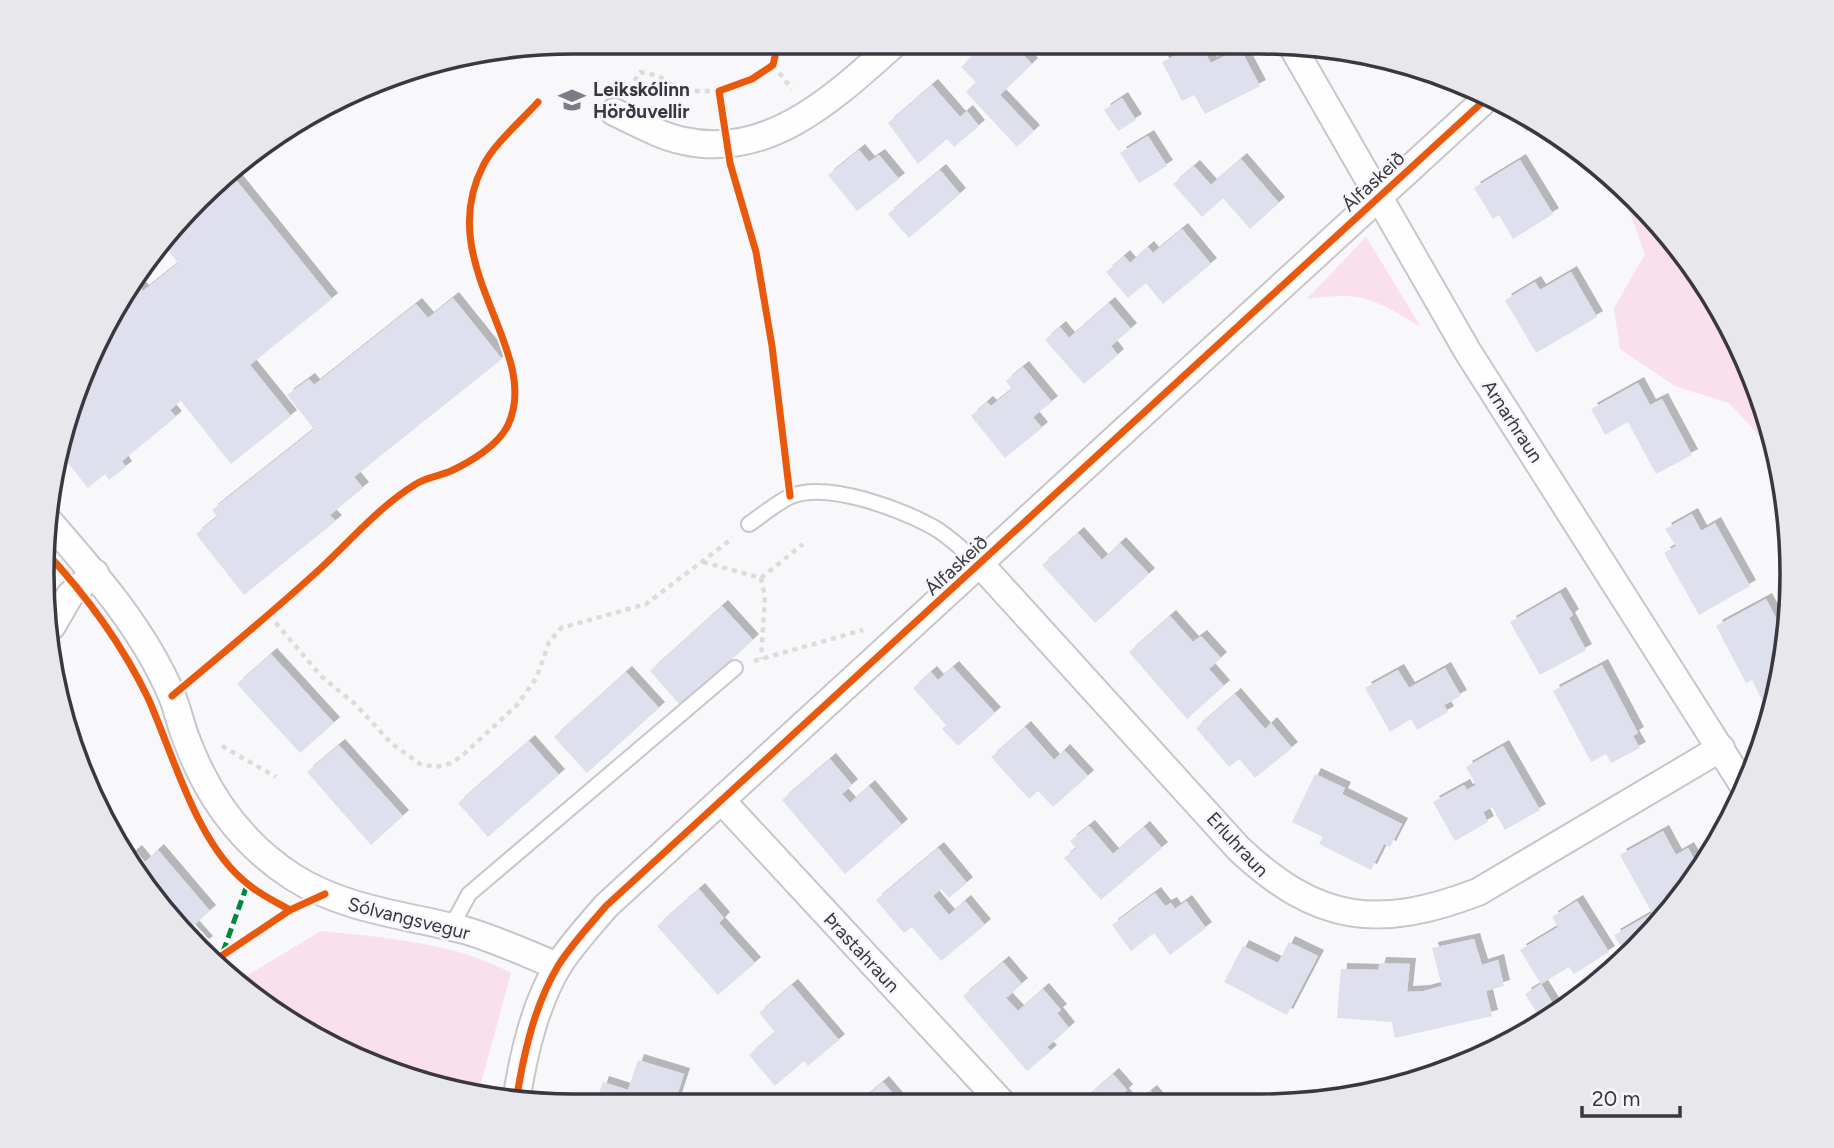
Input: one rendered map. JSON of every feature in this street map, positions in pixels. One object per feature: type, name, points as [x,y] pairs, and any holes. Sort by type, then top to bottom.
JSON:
[{"type":"street","points":[[614,112],[683,141],[728,146],[776,130],[811,114],[882,54]]},
{"type":"street","name":"Arnarhraun","points":[[1297,55],[1468,352],[1738,777]]},
{"type":"street","name":"Álfaskeið","points":[[518,1090],[530,1034],[558,966],[606,906],[1481,104]]},
{"type":"street","name":"Sólvangsvegur","points":[[56,529],[95,573],[142,642],[172,696],[199,772],[217,803],[239,831],[265,856],[293,877],[325,894],[359,907],[451,927],[558,966]]},
{"type":"street","name":"Erluhraun","points":[[980,564],[1239,849],[1272,880],[1334,910],[1372,917],[1452,902],[1478,892],[1721,748]]},
{"type":"street","points":[[56,619],[70,595],[95,573]]},
{"type":"street","name":"Þrastahraun","points":[[722,801],[994,1094]]},
{"type":"lane","points":[[749,524],[790,496],[826,493],[845,495],[886,508],[938,531],[980,564]]},
{"type":"lane","points":[[451,927],[469,894],[734,667]]},
{"type":"path","points":[[614,112],[640,72],[659,76],[681,91],[719,91]]},
{"type":"path","points":[[270,615],[322,677],[355,704],[391,743],[413,761],[436,767],[452,763],[464,754],[517,705],[537,677],[549,642],[561,628],[646,604],[749,524]]},
{"type":"path","points":[[761,579],[803,544]]},
{"type":"path","points":[[703,562],[761,579]]},
{"type":"path","points":[[761,579],[765,597],[761,659]]},
{"type":"path","points":[[734,667],[852,630],[913,626]]},
{"type":"path","points":[[180,722],[275,777]]},
{"type":"shaded area","points":[[1627,205],[1672,258],[1710,314],[1740,375],[1762,438],[1729,403],[1675,386],[1620,349],[1614,308],[1645,254]]},
{"type":"shaded area","points":[[1366,237],[1421,327],[1379,304],[1355,297],[1307,299]]},
{"type":"shaded area","points":[[321,931],[394,939],[442,948],[466,954],[511,973],[481,1085],[407,1066],[344,1040],[285,1006],[246,976]]},
{"type":"building","points":[[974,54],[1023,54],[1032,64],[1000,95],[1034,131],[1017,147],[966,92],[976,82],[961,67]]},
{"type":"building","points":[[1178,54],[1206,54],[1211,63],[1228,54],[1243,54],[1260,86],[1205,114],[1194,95],[1182,101],[1162,62]]},
{"type":"building","points":[[932,85],[960,117],[967,111],[979,126],[954,147],[947,139],[918,164],[888,123]]},
{"type":"building","points":[[1122,98],[1136,120],[1118,131],[1104,110]]},
{"type":"building","points":[[1148,136],[1167,166],[1139,183],[1120,153]]},
{"type":"building","points":[[859,150],[869,162],[879,155],[899,179],[857,211],[828,175]]},
{"type":"building","points":[[1241,159],[1279,203],[1250,229],[1223,198],[1202,217],[1173,184],[1194,166],[1211,185]]},
{"type":"building","points":[[1520,160],[1553,214],[1513,239],[1499,215],[1493,219],[1474,188]]},
{"type":"building","points":[[940,170],[960,194],[909,238],[888,214]]},
{"type":"building","points":[[236,179],[332,299],[250,365],[291,416],[231,464],[181,401],[170,410],[176,417],[122,461],[126,467],[109,480],[105,474],[88,488],[67,461],[94,375],[108,344],[140,288],[143,291],[178,263],[168,250],[206,206]]},
{"type":"building","points":[[1182,229],[1211,264],[1163,304],[1146,283],[1128,298],[1106,272],[1124,256],[1130,263],[1148,247],[1153,253]]},
{"type":"building","points":[[1571,272],[1597,317],[1536,353],[1505,300],[1535,282],[1540,290]]},
{"type":"building","points":[[453,298],[502,359],[354,477],[363,488],[330,515],[336,521],[244,595],[196,534],[217,517],[212,510],[314,429],[287,395],[309,379],[314,385],[416,304],[428,318]]},
{"type":"building","points":[[1109,303],[1131,329],[1111,346],[1118,355],[1084,384],[1045,340],[1060,327],[1069,338]]},
{"type":"building","points":[[1023,367],[1052,402],[1033,417],[1042,428],[1005,458],[971,416],[987,402],[991,406],[1012,389],[1006,381]]},
{"type":"building","points":[[1638,383],[1650,405],[1662,399],[1692,455],[1656,474],[1628,422],[1605,435],[1591,409]]},
{"type":"building","points":[[1692,514],[1701,531],[1715,523],[1750,586],[1699,615],[1664,553],[1676,546],[1665,529]]},
{"type":"building","points":[[1078,533],[1102,560],[1120,543],[1149,574],[1095,623],[1042,565]]},
{"type":"building","points":[[1560,593],[1573,615],[1569,618],[1586,650],[1540,675],[1510,622]]},
{"type":"building","points":[[1766,599],[1777,621],[1764,699],[1762,700],[1752,680],[1746,683],[1716,626]]},
{"type":"building","points":[[722,606],[753,640],[681,706],[650,671]]},
{"type":"building","points":[[1170,616],[1193,642],[1201,636],[1221,658],[1209,669],[1224,686],[1187,719],[1129,652]]},
{"type":"building","points":[[271,654],[334,723],[300,753],[237,684]]},
{"type":"building","points":[[1602,665],[1638,733],[1633,736],[1640,748],[1611,763],[1606,754],[1591,762],[1553,691]]},
{"type":"building","points":[[953,667],[995,713],[958,746],[942,729],[946,725],[913,688],[931,672],[938,680]]},
{"type":"building","points":[[1445,668],[1461,696],[1444,705],[1448,712],[1417,730],[1411,719],[1390,732],[1365,688],[1398,670],[1409,688]]},
{"type":"building","points":[[626,672],[659,708],[587,773],[554,737]]},
{"type":"building","points":[[1235,694],[1265,729],[1271,723],[1292,748],[1255,778],[1239,759],[1229,767],[1196,728]]},
{"type":"building","points":[[1025,727],[1054,760],[1064,750],[1088,776],[1053,807],[1038,791],[1029,799],[991,757]]},
{"type":"building","points":[[529,741],[559,775],[488,837],[458,803]]},
{"type":"building","points":[[339,745],[403,816],[371,845],[307,772]]},
{"type":"building","points":[[1503,746],[1540,810],[1505,830],[1492,807],[1483,812],[1488,822],[1455,841],[1433,802],[1464,785],[1467,790],[1476,785],[1466,767]]},
{"type":"building","points":[[830,759],[852,785],[842,794],[850,803],[869,786],[902,825],[845,874],[782,800]]},
{"type":"building","points":[[1315,774],[1345,788],[1342,794],[1402,824],[1390,847],[1384,844],[1371,870],[1319,844],[1323,837],[1292,822]]},
{"type":"building","points":[[1089,826],[1113,854],[1144,827],[1162,848],[1101,900],[1064,858],[1076,848],[1070,841]]},
{"type":"building","points":[[1663,831],[1676,855],[1688,848],[1694,859],[1652,913],[1620,855]]},
{"type":"building","points":[[938,848],[967,883],[949,898],[941,889],[933,896],[949,915],[965,901],[985,925],[941,961],[912,927],[904,933],[876,900]]},
{"type":"building","points":[[158,850],[210,911],[193,926],[207,942],[183,917],[135,852],[145,862]]},
{"type":"building","points":[[699,889],[724,918],[719,923],[755,963],[718,995],[657,926]]},
{"type":"building","points":[[1155,893],[1165,906],[1171,903],[1175,909],[1186,901],[1206,928],[1170,955],[1154,933],[1131,951],[1112,925]]},
{"type":"building","points":[[1577,901],[1609,952],[1574,974],[1569,967],[1541,984],[1520,950],[1558,927],[1552,917]]},
{"type":"building","points":[[1652,913],[1653,915],[1622,948],[1614,935]]},
{"type":"building","points":[[1474,939],[1482,965],[1498,960],[1504,986],[1486,991],[1492,1016],[1395,1038],[1392,1022],[1337,1018],[1341,969],[1378,970],[1380,963],[1410,964],[1407,992],[1424,991],[1442,986],[1432,948]]},
{"type":"building","points":[[1289,942],[1318,956],[1287,1015],[1224,982],[1243,946],[1278,963]]},
{"type":"building","points":[[1003,962],[1022,984],[1006,998],[1018,1011],[1043,989],[1061,1010],[1057,1013],[1069,1028],[1047,1047],[1051,1051],[1027,1071],[963,996]]},
{"type":"building","points":[[1541,984],[1553,1003],[1537,1013],[1525,994]]},
{"type":"building","points":[[792,985],[839,1040],[808,1066],[804,1061],[775,1086],[749,1055],[775,1032],[759,1013]]},
{"type":"building","points":[[638,1060],[684,1074],[678,1094],[599,1094],[603,1082],[628,1090]]},
{"type":"building","points":[[1113,1074],[1127,1090],[1123,1094],[1090,1094]]},
{"type":"building","points":[[883,1082],[893,1094],[869,1094]]},
{"type":"marked path","points":[[223,952],[247,885]]},
{"type":"cycle path","points":[[776,54],[773,65],[752,79],[719,91],[730,163],[756,252],[772,346],[790,496]]},
{"type":"cycle path","points":[[172,696],[303,584],[403,492],[475,458],[504,432],[515,396],[512,367],[478,272],[470,238],[471,202],[488,158],[538,102]]},
{"type":"cycle path","points":[[518,1090],[531,1032],[550,981],[569,950],[606,906],[1481,104]]},
{"type":"cycle path","points":[[54,562],[88,602],[126,658],[148,698],[189,799],[215,847],[249,885],[290,910]]},
{"type":"cycle path","points":[[221,956],[290,910],[325,894]]},
{"type":"place","name":"Leikskólinn Hörðuvellir","points":[[572,100]]}]
